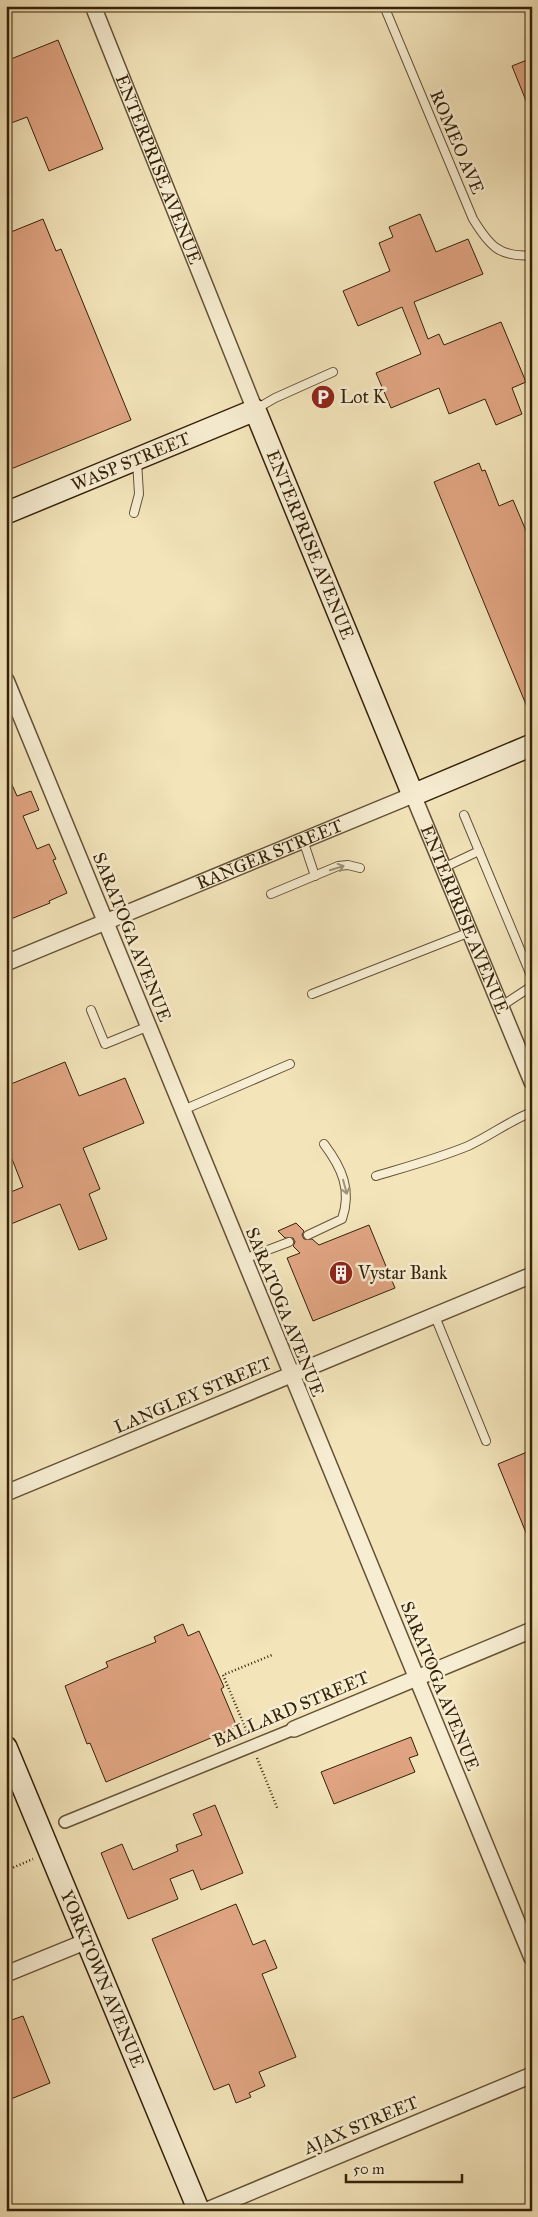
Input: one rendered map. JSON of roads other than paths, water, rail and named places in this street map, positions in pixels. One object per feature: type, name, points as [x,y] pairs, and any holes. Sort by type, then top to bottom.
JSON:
[{"type":"main road","name":"WASP STREET","points":[[6,513],[255,410]]},
{"type":"main road","name":"ENTERPRISE AVENUE","points":[[255,410],[413,795]]},
{"type":"main road","name":"RANGER STREET","points":[[413,795],[532,745]]},
{"type":"main road","name":"YORKTOWN AVENUE","points":[[6,1747],[199,2211]]},
{"type":"street","name":"ENTERPRISE AVENUE","points":[[92,6],[255,410]]},
{"type":"street","name":"SARATOGA AVENUE","points":[[6,680],[532,1958]]},
{"type":"street","name":"ENTERPRISE AVENUE","points":[[413,795],[532,1082]]},
{"type":"street","name":"RANGER STREET","points":[[6,963],[413,795]]},
{"type":"street","name":"LANGLEY STREET","points":[[6,1493],[532,1275]]},
{"type":"street","name":"BALLARD STREET","points":[[65,1822],[532,1630]]},
{"type":"street","points":[[6,1974],[87,1941]]},
{"type":"street","name":"AJAX STREET","points":[[205,2211],[532,2075]]},
{"type":"lane","name":"ROMEO AVE","points":[[384,6],[473,220],[484,238],[497,250],[511,255],[532,255]]},
{"type":"lane","points":[[255,410],[275,398],[333,372]]},
{"type":"lane","points":[[134,513],[139,494],[137,459]]},
{"type":"lane","points":[[464,815],[532,978]]},
{"type":"lane","points":[[303,840],[315,876]]},
{"type":"lane","points":[[443,868],[479,851]]},
{"type":"lane","points":[[271,894],[338,866],[348,865],[360,868]]},
{"type":"lane","points":[[312,994],[470,932]]},
{"type":"lane","points":[[500,1007],[532,986]]},
{"type":"lane","points":[[91,1010],[105,1044],[149,1026]]},
{"type":"lane","points":[[182,1110],[290,1064]]},
{"type":"lane","points":[[376,1176],[466,1147],[493,1134],[511,1120],[532,1112]]},
{"type":"lane","points":[[308,1235],[342,1219],[347,1204],[347,1191],[332,1155],[324,1144]]},
{"type":"lane","points":[[244,1259],[289,1242]]},
{"type":"lane","points":[[434,1314],[486,1441]]},
{"type":"place","name":"Lot K","points":[[323,397]]},
{"type":"place","name":"Vystar Bank","points":[[341,1273]]}]
